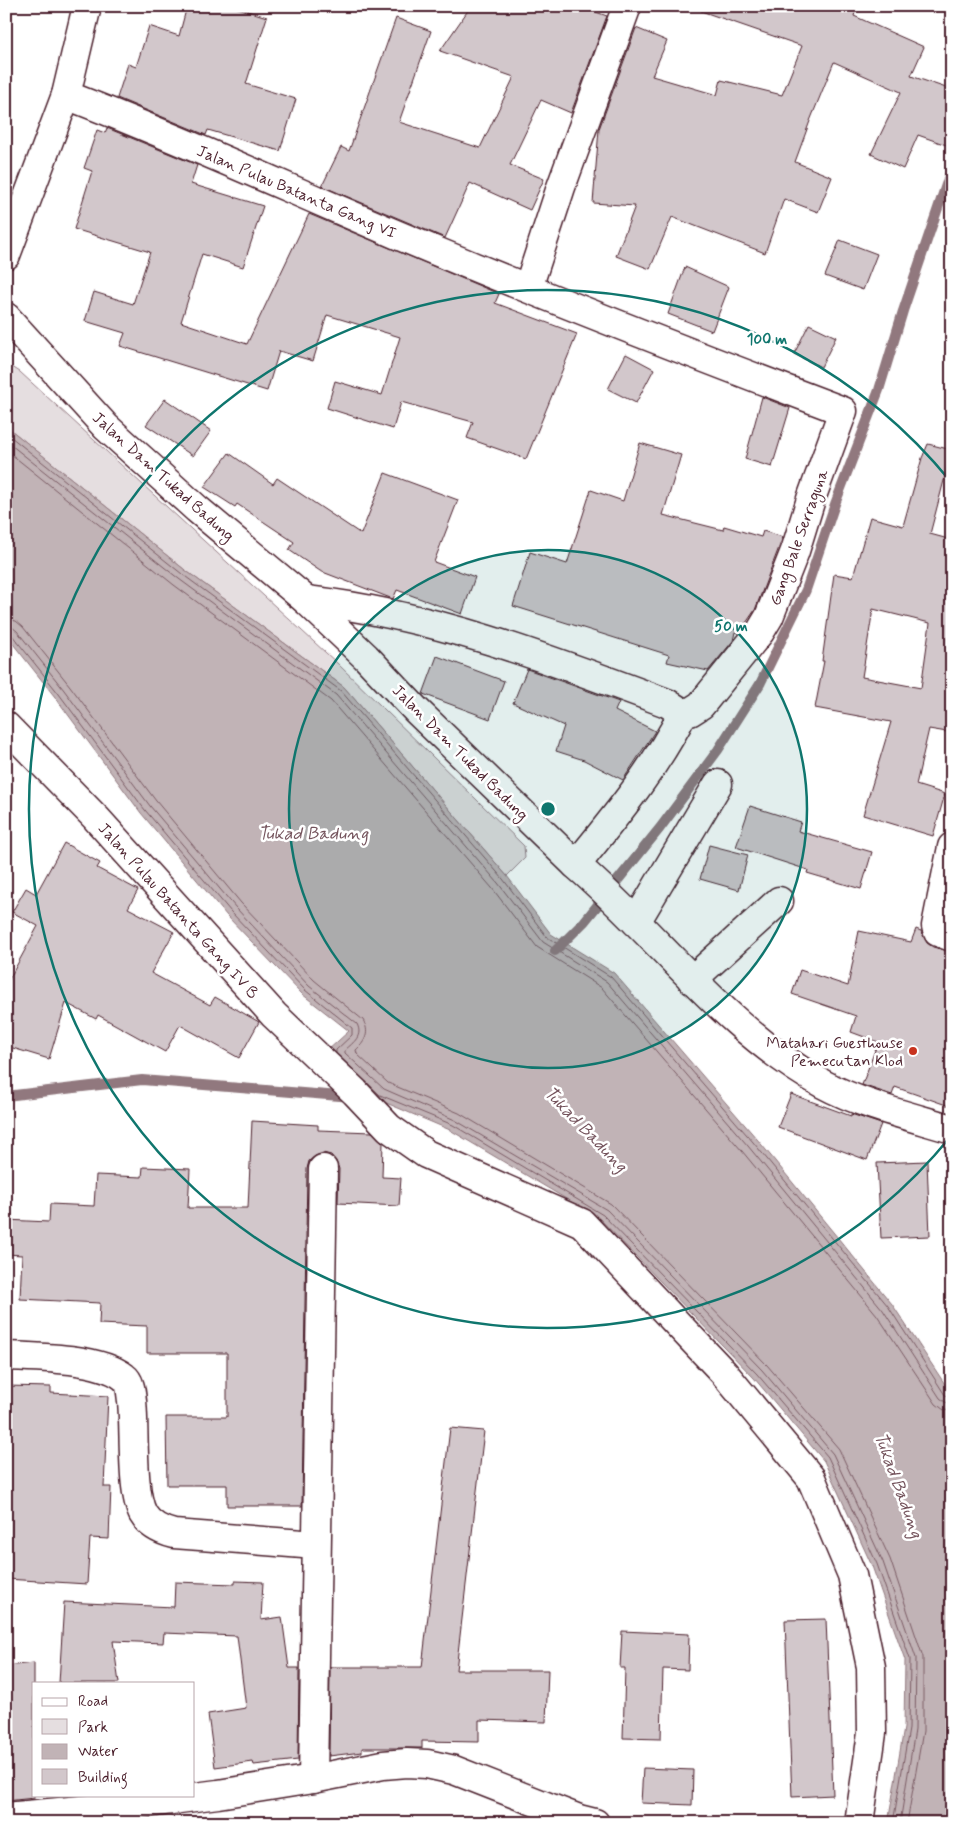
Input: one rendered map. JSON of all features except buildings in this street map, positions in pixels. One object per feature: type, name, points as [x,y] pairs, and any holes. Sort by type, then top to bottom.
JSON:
[{"type":"street","points":[[6,255],[66,95],[88,6]]},
{"type":"street","points":[[528,288],[561,187],[627,6]]},
{"type":"street","name":"Jalan Pulau Batanta Gang VI","points":[[66,95],[133,120],[400,236],[625,328],[844,411]]},
{"type":"street","name":"Jalan Dam Tukad Badung","points":[[6,317],[106,427],[197,509],[306,600],[366,657],[416,710],[598,884],[692,980],[770,1050],[824,1084],[859,1099],[952,1129]]},
{"type":"street","name":"Gang Bale Serraguna","points":[[683,713],[690,712],[701,705],[760,632],[769,617],[795,551],[811,499],[844,411]]},
{"type":"street","points":[[306,600],[381,611],[456,631],[563,664],[668,704],[683,713],[654,763],[624,806],[576,865]]},
{"type":"street","name":"Jalan Pulau Batanta Gang IV B","points":[[6,726],[96,818],[274,1015],[355,1092],[389,1128],[426,1154],[582,1223],[724,1373],[810,1478],[852,1575],[871,1667],[872,1733],[859,1823]]},
{"type":"street","points":[[633,919],[718,784]]},
{"type":"street","points":[[952,847],[936,926],[938,932],[952,937]]},
{"type":"street","points":[[692,980],[780,901]]},
{"type":"street","points":[[313,1779],[323,1169]]},
{"type":"street","points":[[6,1356],[91,1363],[112,1369],[126,1378],[131,1390],[134,1419],[136,1493],[143,1515],[157,1529],[174,1534],[316,1545]]},
{"type":"street","points":[[20,1818],[208,1796],[313,1779],[383,1765],[407,1763],[427,1764],[454,1770],[579,1819],[595,1823]]},
{"type":"green space","points":[[6,365],[20,372],[338,664],[524,846],[525,858],[507,876],[344,687],[185,570],[6,426]]},
{"type":"water","name":"Tukad Badung","points":[[6,426],[185,570],[344,687],[507,876],[551,934],[614,973],[757,1139],[892,1304],[952,1395],[952,1823],[888,1823],[904,1728],[905,1660],[872,1566],[824,1461],[754,1378],[600,1219],[450,1130],[377,1099],[327,1051],[349,1031],[302,994],[227,916],[141,813],[55,697],[6,635]]},
{"type":"waterway","points":[[555,951],[584,922],[660,828],[718,750],[760,684],[806,590],[835,504],[879,390],[903,311],[952,167]]},
{"type":"waterway","points":[[6,1096],[142,1080],[352,1097]]},
{"type":"place","name":"Matahari Guesthouse Pemecutan Klod","points":[[913,1051]]}]
